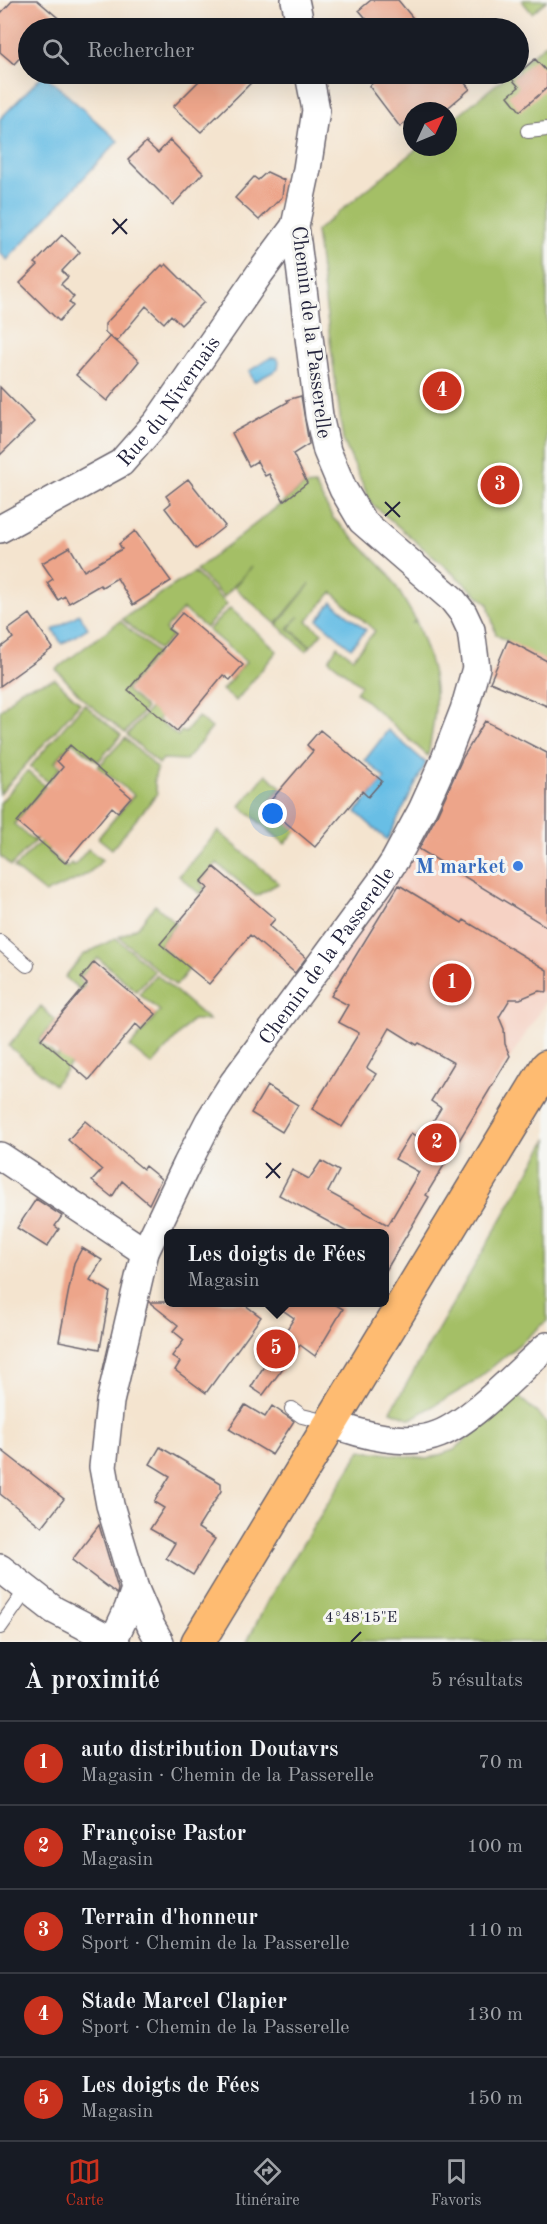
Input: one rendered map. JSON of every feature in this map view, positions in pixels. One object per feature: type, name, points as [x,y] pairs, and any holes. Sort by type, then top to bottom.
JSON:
[{"type":"main road","points":[[198,1642],[547,1067]]},
{"type":"street","points":[[295,0],[299,18]]},
{"type":"street","name":"Chemin de la Passerelle","points":[[160,1642],[135,1588],[110,1505],[103,1467],[110,1402],[145,1252],[187,1164],[232,1083],[352,924],[396,860],[445,759],[464,710],[476,668],[471,630],[463,613],[452,599],[362,521],[343,489],[331,460],[319,416],[303,272],[295,226],[307,170],[316,110],[311,84]]},
{"type":"street","name":"Rue du Nivernais","points":[[0,529],[121,463],[157,422],[253,282],[295,226]]},
{"type":"street","points":[[0,1156],[145,1252]]},
{"type":"street","points":[[331,1423],[357,1432],[408,1441],[439,1434],[466,1419],[547,1346]]},
{"type":"street","points":[[0,1568],[54,1610],[115,1641],[135,1588]]},
{"type":"lane","points":[[528,131],[547,129]]},
{"type":"lane","points":[[0,942],[27,965]]},
{"type":"lane","points":[[292,1409],[302,1416],[331,1423]]},
{"type":"lane","points":[[0,1627],[27,1589]]},
{"type":"shaded area","points":[[471,712],[547,753],[547,1000],[500,1074],[329,975],[394,880]]},
{"type":"green space","points":[[547,0],[532,13],[522,1]]},
{"type":"green space","points":[[547,43],[547,662],[496,635],[488,604],[371,503],[343,440],[316,231],[408,156],[457,156],[457,116],[497,84],[529,84],[529,58]]},
{"type":"green space","points":[[315,485],[333,518],[389,574],[414,617],[412,624],[416,621],[429,658],[435,689],[434,718],[428,756],[356,692],[361,685],[329,660],[337,646],[353,658],[375,631],[332,592],[307,621],[322,633],[311,646],[289,628],[299,616],[288,628],[310,647],[306,651],[277,625],[310,584],[276,624],[234,587],[251,567],[224,597],[196,570],[304,486]]},
{"type":"green space","points":[[194,572],[227,604],[206,628],[183,609],[165,630],[172,636],[159,650],[122,619]]},
{"type":"green space","points":[[230,608],[277,651],[236,701],[222,690],[246,662],[208,630]]},
{"type":"green space","points":[[120,621],[157,653],[126,690],[146,708],[125,733],[84,700],[56,669]]},
{"type":"green space","points":[[55,679],[80,703],[0,794],[0,711],[21,689]]},
{"type":"green space","points":[[84,704],[121,735],[98,762],[72,742],[55,762],[61,767],[48,782],[30,767]]},
{"type":"green space","points":[[153,705],[162,714],[158,720],[178,736],[181,731],[185,733],[198,717],[212,728],[186,760],[163,759],[159,764],[127,735]]},
{"type":"green space","points":[[125,738],[157,768],[154,781],[157,794],[112,849],[98,838],[134,795],[98,767]]},
{"type":"green space","points":[[27,771],[45,786],[14,824],[33,840],[39,837],[11,866],[0,856],[0,803]]},
{"type":"green space","points":[[266,774],[281,787],[265,808],[283,823],[287,818],[299,828],[285,844],[240,806]]},
{"type":"green space","points":[[218,831],[279,883],[256,896],[217,863],[200,882],[205,888],[200,894],[179,876]]},
{"type":"green space","points":[[42,840],[50,847],[47,850],[67,868],[71,863],[74,866],[88,849],[102,860],[83,876],[45,893],[14,868]]},
{"type":"green space","points":[[155,905],[176,923],[159,945],[177,960],[181,955],[192,965],[176,986],[119,937],[138,927]]},
{"type":"green space","points":[[116,938],[154,971],[136,991],[98,958],[79,979],[85,985],[80,990],[65,977],[83,955]]},
{"type":"green space","points":[[156,974],[209,1020],[192,1020],[152,1065],[130,1047],[160,1011],[139,994]]},
{"type":"green space","points":[[41,1006],[55,1020],[39,1041],[57,1057],[61,1051],[73,1061],[54,1085],[9,1046]]},
{"type":"green space","points":[[547,1140],[547,1321],[473,1383],[411,1419],[391,1411]]},
{"type":"green space","points":[[517,1395],[547,1422],[547,1642],[247,1642],[268,1600],[361,1450],[427,1459],[454,1450]]},
{"type":"water","points":[[34,84],[55,84],[118,141],[7,260],[0,253],[0,119]]},
{"type":"water","points":[[270,358],[277,358],[278,369],[254,382],[249,371]]},
{"type":"water","points":[[332,602],[366,630],[351,648],[318,620]]},
{"type":"water","points":[[79,614],[88,628],[62,644],[53,630]]},
{"type":"water","points":[[388,730],[426,763],[387,840],[356,812],[385,778],[365,760]]},
{"type":"building","points":[[13,0],[37,0],[58,18],[18,18],[18,60],[14,64],[0,52],[0,14]]},
{"type":"building","points":[[371,0],[398,0],[413,18],[366,18],[359,10]]},
{"type":"building","points":[[535,59],[547,72],[547,88],[520,111],[508,96],[519,87],[516,84],[529,84],[529,64]]},
{"type":"building","points":[[196,84],[250,84],[201,132],[173,107]]},
{"type":"building","points":[[372,84],[466,84],[470,89],[455,102],[403,102],[403,124],[400,127],[369,86]]},
{"type":"building","points":[[170,140],[203,173],[173,205],[128,160],[146,142],[158,153]]},
{"type":"building","points":[[267,172],[284,180],[282,197],[259,220],[235,198],[254,177],[258,180]]},
{"type":"building","points":[[62,235],[80,252],[62,271],[68,277],[61,284],[74,297],[69,302],[73,306],[59,321],[20,283],[38,265],[35,263]]},
{"type":"building","points":[[166,264],[204,302],[181,325],[171,315],[164,323],[146,306],[116,342],[105,332],[105,324],[162,265],[164,267]]},
{"type":"building","points":[[110,336],[139,361],[107,401],[76,375]]},
{"type":"building","points":[[0,387],[34,422],[0,455]]},
{"type":"building","points":[[301,396],[309,444],[293,454],[307,483],[284,501],[269,474],[265,476],[257,461],[249,466],[232,433],[288,402],[287,400]]},
{"type":"building","points":[[188,479],[225,526],[196,549],[165,508],[171,503],[166,496]]},
{"type":"building","points":[[135,531],[171,581],[133,605],[117,578],[69,603],[65,596],[58,600],[47,583],[53,579],[42,563],[70,547],[84,571],[122,549],[119,544]]},
{"type":"building","points":[[182,613],[243,665],[230,680],[223,675],[177,731],[128,690],[175,634],[168,629]]},
{"type":"building","points":[[30,614],[53,648],[0,686],[0,648],[13,638],[8,630]]},
{"type":"building","points":[[508,640],[547,661],[547,706],[490,682]]},
{"type":"building","points":[[485,721],[547,753],[547,927],[419,849],[463,757]]},
{"type":"building","points":[[320,730],[382,781],[368,797],[362,791],[315,847],[266,806],[313,751],[307,745]]},
{"type":"building","points":[[70,745],[131,797],[118,812],[112,807],[65,863],[17,822],[63,767],[57,761]]},
{"type":"building","points":[[214,867],[275,919],[269,926],[306,958],[295,973],[250,935],[209,984],[160,944],[208,888],[201,882]]},
{"type":"building","points":[[399,885],[462,923],[464,920],[547,970],[547,992],[539,991],[520,999],[510,999],[499,1017],[510,1056],[426,1195],[429,1197],[389,1265],[389,1229],[342,1229],[279,1195],[292,1170],[309,1179],[321,1161],[339,1171],[328,1192],[388,1225],[419,1172],[395,1159],[411,1133],[422,1140],[441,1108],[431,1101],[454,1063],[419,1043],[417,1045],[390,1028],[367,1068],[376,1074],[342,1127],[312,1109],[359,1033],[338,1022],[348,1005],[331,996]]},
{"type":"building","points":[[94,962],[156,1014],[142,1030],[136,1024],[89,1080],[41,1039],[87,984],[81,978]]},
{"type":"building","points":[[267,1086],[298,1105],[282,1132],[251,1113]]},
{"type":"building","points":[[85,1121],[143,1169],[145,1166],[161,1179],[149,1204],[122,1181],[112,1197],[92,1181],[102,1170],[68,1140]]},
{"type":"building","points":[[36,1199],[62,1216],[55,1226],[59,1229],[47,1247],[17,1228]]},
{"type":"building","points":[[82,1248],[102,1260],[90,1280],[110,1292],[100,1349],[59,1341],[74,1263]]},
{"type":"building","points":[[149,1302],[164,1302],[164,1307],[248,1307],[261,1317],[206,1393],[175,1370],[180,1362],[172,1356],[184,1340],[173,1331],[178,1325]]},
{"type":"building","points":[[278,1307],[340,1307],[343,1309],[315,1356],[300,1345],[263,1395],[251,1387],[294,1318]]},
{"type":"building","points":[[245,1405],[265,1417],[272,1406],[294,1421],[272,1455],[229,1429]]},
{"type":"building","points":[[160,1447],[221,1483],[221,1491],[198,1528],[215,1539],[193,1575],[166,1558],[175,1543],[150,1529],[164,1508],[154,1502],[170,1476],[150,1464]]},
{"type":"building","points":[[0,1449],[64,1499],[42,1527],[0,1494]]},
{"type":"building","points":[[99,1525],[118,1589],[117,1594],[72,1560]]},
{"type":"place","name":"Stade Marcel Clapier","points":[[442,391]]},
{"type":"place","name":"Terrain d'honneur","points":[[500,485]]},
{"type":"place","name":"M market","points":[[518,866]]},
{"type":"place","name":"auto distribution Doutavrs","points":[[452,983]]},
{"type":"place","name":"Françoise Pastor","points":[[437,1143]]},
{"type":"place","name":"Les doigts de Fées","points":[[276,1349]]}]
